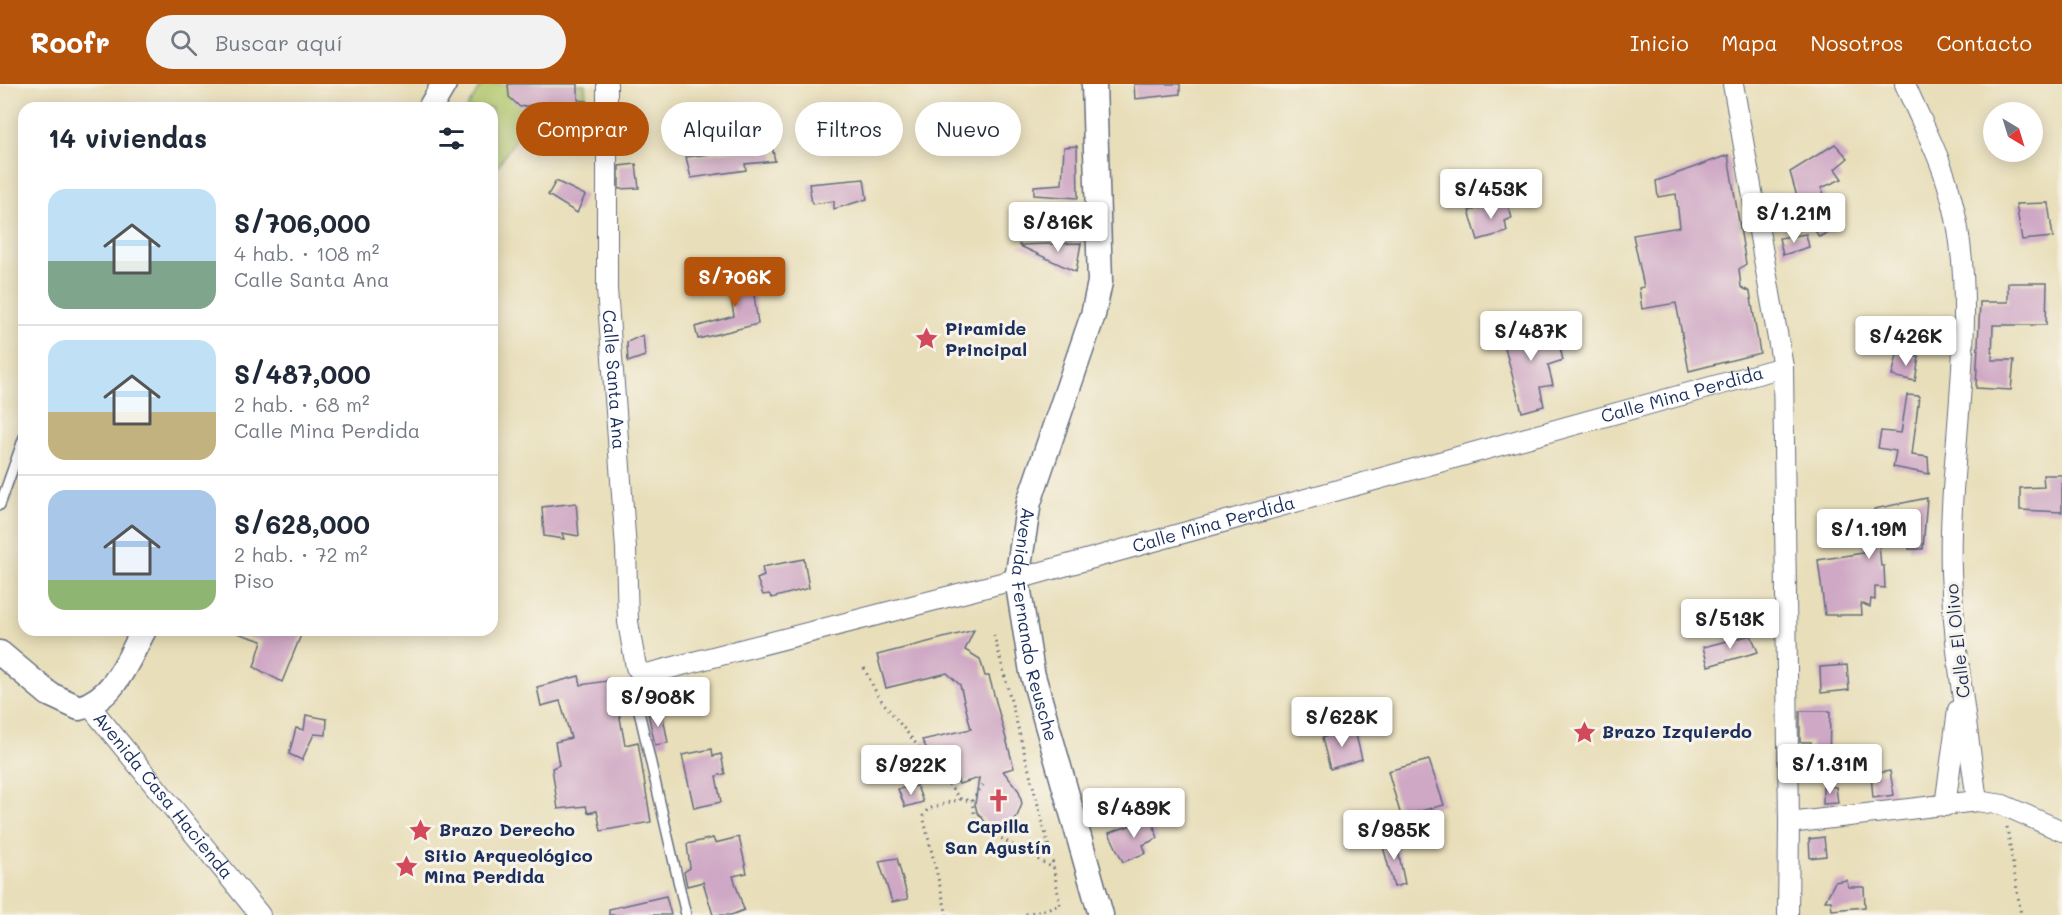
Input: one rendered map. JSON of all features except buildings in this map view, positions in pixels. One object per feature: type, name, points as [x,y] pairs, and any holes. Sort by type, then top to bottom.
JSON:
[{"type":"street","points":[[434,102],[444,84]]},
{"type":"street","name":"Calle Santa Ana","points":[[607,84],[607,289],[626,549],[628,622],[639,670]]},
{"type":"street","name":"Avenida Fernando Reusche","points":[[1094,84],[1100,282],[1093,315],[1029,502],[1017,579],[1032,672],[1101,915]]},
{"type":"street","points":[[1733,84],[1783,367],[1789,823],[1788,915]]},
{"type":"street","name":"Calle El Olivo","points":[[1905,84],[1950,193],[1961,259],[1963,321],[1951,571],[1962,687],[1977,801]]},
{"type":"street","name":"Calle Mina Perdida","points":[[639,670],[647,674],[1017,579],[1783,367]]},
{"type":"street","points":[[0,653],[49,694],[69,706],[79,708],[89,705],[109,691],[141,636]]},
{"type":"street","points":[[1945,806],[1962,687]]},
{"type":"street","name":"Avenida Casa Hacienda","points":[[89,705],[260,915]]},
{"type":"street","points":[[1789,823],[1977,801],[2003,805],[2062,831]]},
{"type":"lane","points":[[0,505],[18,454]]},
{"type":"lane","points":[[639,670],[635,694],[686,915]]},
{"type":"path","points":[[994,635],[1053,868],[1060,905],[1023,915]]},
{"type":"path","points":[[864,668],[878,696],[960,800]]},
{"type":"path","points":[[983,785],[972,801],[976,824],[1053,868]]},
{"type":"path","points":[[947,915],[923,816],[928,809],[960,800],[972,801]]},
{"type":"path","points":[[2003,805],[2021,915]]},
{"type":"green space","points":[[482,84],[585,84],[586,102],[516,102],[516,138],[498,165],[498,102],[471,102]]},
{"type":"place","name":"Piramide Principal","points":[[927,339]]},
{"type":"place","name":"Brazo Izquierdo","points":[[1584,732]]},
{"type":"place","name":"Capilla San Agustín","points":[[998,801]]},
{"type":"place","name":"Brazo Derecho","points":[[421,830]]},
{"type":"place","name":"Sitio Arqueológico Mina Perdida","points":[[406,866]]}]
